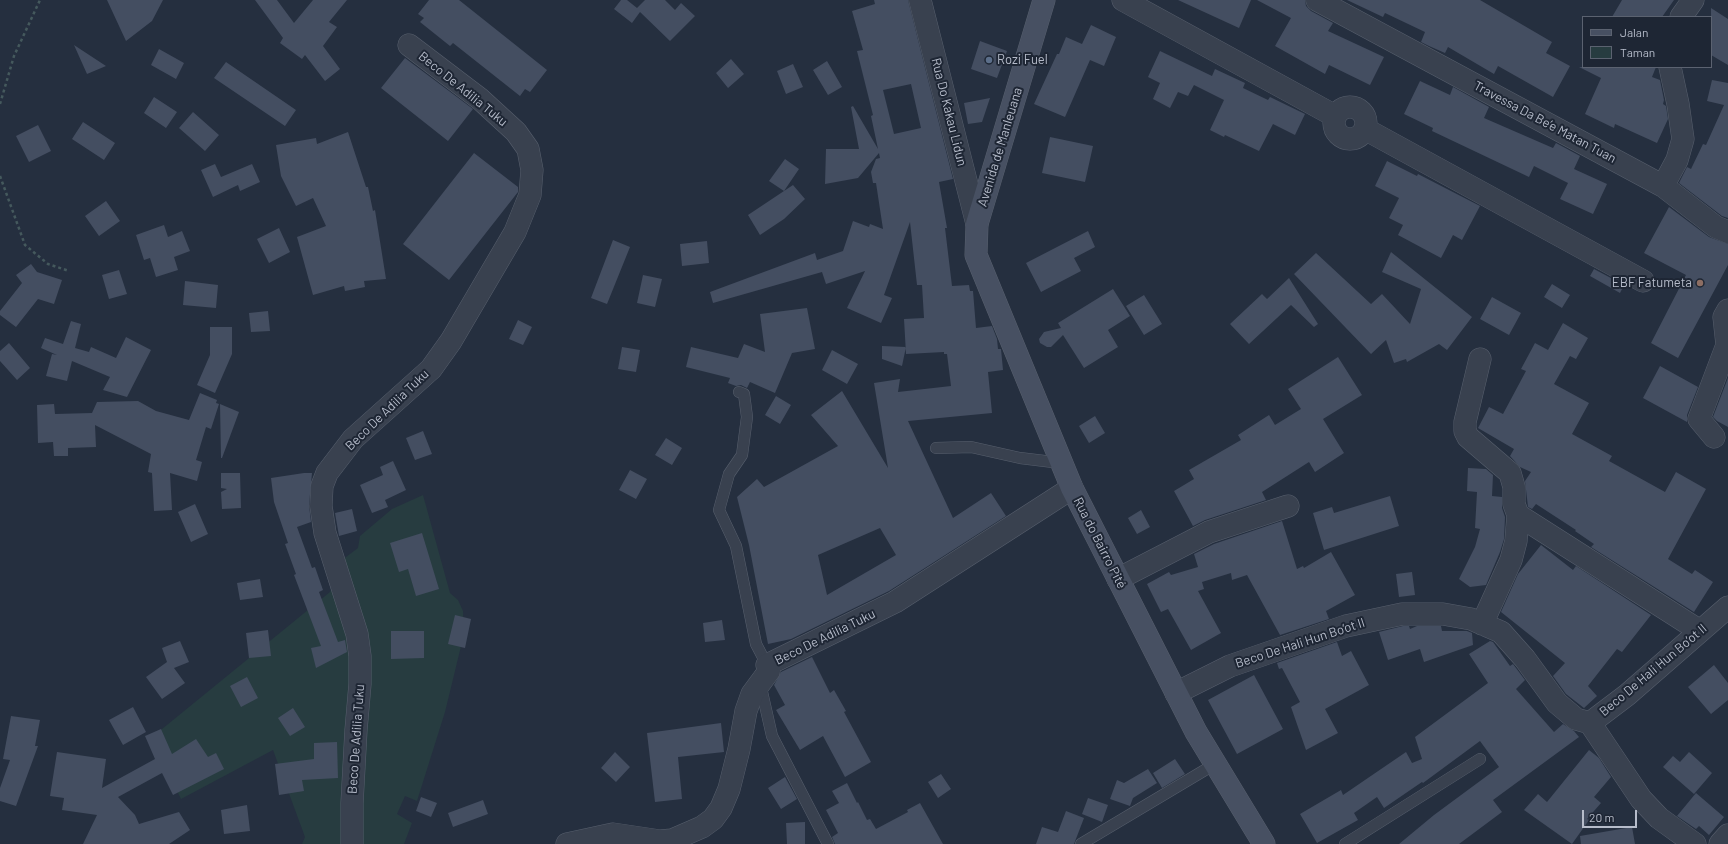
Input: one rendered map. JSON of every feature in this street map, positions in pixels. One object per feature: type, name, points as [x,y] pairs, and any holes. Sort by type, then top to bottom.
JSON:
[{"type":"main road","name":"Avenida de Manleuana","points":[[977,224],[1044,0]]},
{"type":"main road","name":"Rua do Bairro Pité","points":[[977,224],[976,255],[1072,488],[1196,732],[1264,844]]},
{"type":"street","name":"Rua Do Kakau Lidun","points":[[920,0],[977,224]]},
{"type":"street","points":[[1123,0],[1335,116],[1334,126],[1339,136],[1349,140],[1359,137],[1366,129],[1644,281]]},
{"type":"street","name":"Travessa Da Be’e Matan Tuan","points":[[1317,0],[1663,186],[1716,227],[1728,232]]},
{"type":"street","points":[[1682,16],[1693,0]]},
{"type":"street","name":"Beco De Adilia Tuku","points":[[352,844],[352,803],[360,684],[360,656],[357,634],[325,533],[321,506],[322,486],[327,473],[352,439],[431,369],[451,341],[515,232],[530,194],[532,170],[528,149],[516,132],[480,99],[409,45]]},
{"type":"street","points":[[1663,186],[1676,160],[1683,139],[1678,104],[1670,68]]},
{"type":"street","points":[[1714,437],[1699,420],[1727,344],[1724,317],[1728,310]]},
{"type":"street","points":[[1480,358],[1465,422],[1465,431],[1468,438],[1510,473],[1514,486],[1514,504],[1518,515],[1516,541],[1510,560],[1482,624]]},
{"type":"street","name":"Beco De Adilia Tuku","points":[[764,674],[895,602],[1072,488]]},
{"type":"street","points":[[1118,579],[1209,532],[1288,506]]},
{"type":"street","points":[[1518,515],[1700,631]]},
{"type":"street","name":"Beco De Hali Hun Bo’ot II","points":[[1176,693],[1230,666],[1346,626],[1402,614],[1443,614],[1472,619],[1501,632],[1525,659],[1557,703],[1576,719],[1590,723],[1627,694],[1728,607]]},
{"type":"street","points":[[567,844],[613,834],[660,842],[672,840],[702,826],[713,819],[721,808],[729,789],[739,749],[746,711],[752,694],[764,674]]},
{"type":"street","points":[[1590,723],[1641,799],[1659,818],[1695,844]]},
{"type":"street","points":[[1720,844],[1728,835]]},
{"type":"lane","points":[[739,392],[744,394],[747,417],[742,455],[729,474],[719,510],[736,546],[756,644],[764,674],[772,736],[828,844]]},
{"type":"lane","points":[[936,448],[971,447],[1020,458],[1061,463]]},
{"type":"lane","points":[[1345,844],[1480,759]]},
{"type":"lane","points":[[1081,844],[1215,764]]},
{"type":"path","points":[[0,104],[14,56],[40,0]]},
{"type":"path","points":[[0,176],[25,245],[48,264],[69,271]]},
{"type":"green space","points":[[423,495],[450,593],[458,600],[463,611],[464,634],[445,712],[417,801],[405,796],[397,814],[412,823],[404,844],[302,844],[305,837],[273,750],[181,799],[151,738],[330,592],[342,560],[358,548],[360,536],[392,509]]},
{"type":"building","points":[[107,0],[163,0],[152,21],[126,41]]},
{"type":"building","points":[[255,0],[277,0],[294,23],[313,0],[347,0],[329,22],[337,27],[323,46],[340,69],[325,81],[305,55],[302,59],[280,43],[283,38]]},
{"type":"building","points":[[429,0],[459,0],[547,70],[530,92],[525,89],[520,96],[453,43],[450,46],[420,22],[424,18],[418,14]]},
{"type":"building","points":[[621,0],[627,0],[637,8],[645,0],[665,0],[675,10],[681,3],[695,16],[670,41],[640,12],[632,23],[614,9]]},
{"type":"building","points":[[874,0],[908,0],[953,179],[939,182],[947,228],[945,228],[952,286],[969,285],[970,291],[973,291],[976,328],[992,326],[997,339],[998,349],[1001,349],[1003,370],[988,372],[992,413],[908,421],[953,518],[991,493],[1006,516],[889,591],[791,639],[768,644],[749,545],[737,497],[757,479],[764,487],[838,446],[811,415],[842,391],[888,468],[874,383],[900,379],[898,392],[951,386],[947,354],[944,354],[944,352],[906,354],[904,319],[924,318],[922,285],[917,285],[910,222],[884,295],[892,298],[881,323],[847,308],[865,271],[826,284],[822,272],[713,303],[710,292],[815,253],[817,260],[843,251],[853,221],[869,227],[870,224],[883,229],[876,183],[873,183],[871,172],[876,159],[880,158],[879,153],[858,178],[825,184],[826,149],[859,149],[851,107],[853,106],[878,149],[871,116],[873,115],[857,51],[863,50],[852,11],[875,4]],"holes":[[[911,84],[921,128],[894,134],[883,90]],[[880,528],[896,555],[827,595],[818,555]]]},
{"type":"building","points":[[1178,0],[1251,0],[1239,28]]},
{"type":"building","points":[[1257,0],[1305,0],[1306,6],[1311,11],[1333,23],[1328,31],[1384,57],[1370,85],[1329,65],[1325,74],[1275,46],[1291,18]]},
{"type":"building","points":[[1347,0],[1480,0],[1552,42],[1546,53],[1570,66],[1553,97],[1498,66],[1494,74],[1448,47],[1445,53],[1429,46],[1421,42],[1425,32],[1385,13],[1383,17]]},
{"type":"building","points":[[1622,0],[1674,0],[1663,16],[1613,16]]},
{"type":"building","points":[[1711,8],[1728,19],[1728,65],[1712,56]]},
{"type":"building","points":[[1091,25],[1116,37],[1104,66],[1090,60],[1065,117],[1034,104],[1066,37],[1082,44]]},
{"type":"building","name":"Rozi Fuel","points":[[980,41],[1007,51],[997,78],[971,69]]},
{"type":"building","points":[[74,45],[106,66],[87,74]]},
{"type":"building","points":[[159,49],[184,63],[176,79],[151,65]]},
{"type":"building","points":[[1160,51],[1212,76],[1215,69],[1245,83],[1243,88],[1268,100],[1270,97],[1305,114],[1295,135],[1273,124],[1259,151],[1225,135],[1224,137],[1210,130],[1224,100],[1194,85],[1188,96],[1178,92],[1170,108],[1153,99],[1160,83],[1148,77]]},
{"type":"building","points":[[405,58],[473,109],[448,141],[381,88]]},
{"type":"building","points":[[731,59],[744,74],[728,88],[716,73]]},
{"type":"building","points":[[827,61],[842,87],[828,95],[813,70]]},
{"type":"building","points":[[226,62],[296,110],[285,126],[214,78]]},
{"type":"building","points":[[793,64],[803,87],[786,94],[777,71]]},
{"type":"building","points":[[1579,67],[1656,68],[1652,77],[1660,80],[1664,100],[1663,104],[1666,106],[1668,119],[1657,143],[1615,124],[1614,128],[1585,114],[1601,78]]},
{"type":"building","points":[[1712,80],[1728,83],[1728,218],[1722,216],[1679,183],[1687,167],[1691,169],[1703,144],[1706,145],[1724,105],[1707,101]]},
{"type":"building","points":[[1420,81],[1450,95],[1453,87],[1489,107],[1484,118],[1553,148],[1556,143],[1580,156],[1574,169],[1607,184],[1593,214],[1560,199],[1568,183],[1534,166],[1529,177],[1432,131],[1433,128],[1404,114]]},
{"type":"building","points":[[154,97],[177,112],[166,128],[144,113]]},
{"type":"building","points":[[990,98],[982,122],[968,124],[964,103]]},
{"type":"building","points":[[193,112],[219,135],[205,151],[179,128]]},
{"type":"building","points":[[83,122],[115,143],[104,160],[72,139]]},
{"type":"building","points":[[38,125],[51,151],[29,162],[16,136]]},
{"type":"building","points":[[348,132],[366,187],[368,187],[373,211],[375,210],[386,279],[364,281],[365,287],[345,291],[344,286],[313,295],[297,237],[326,226],[313,198],[296,206],[281,176],[276,145],[316,138],[317,144]]},
{"type":"building","points":[[1050,137],[1093,146],[1085,182],[1042,173]]},
{"type":"building","points":[[474,153],[518,187],[518,192],[449,280],[403,244]]},
{"type":"building","points":[[785,159],[799,169],[784,191],[769,181]]},
{"type":"building","points":[[1387,161],[1417,176],[1418,174],[1480,206],[1462,240],[1453,235],[1441,258],[1398,235],[1403,225],[1389,218],[1399,198],[1375,186]]},
{"type":"building","points":[[215,164],[221,177],[252,164],[260,182],[240,191],[238,185],[213,197],[201,170]]},
{"type":"building","points":[[793,185],[805,199],[784,219],[760,235],[748,215]]},
{"type":"building","points":[[106,201],[120,221],[99,236],[85,216]]},
{"type":"building","points":[[1669,207],[1709,237],[1728,244],[1728,265],[1678,358],[1651,343],[1686,275],[1644,253]]},
{"type":"building","points":[[164,225],[168,237],[182,231],[190,251],[174,257],[178,270],[156,277],[150,258],[144,260],[136,235]]},
{"type":"building","points":[[279,228],[290,252],[269,263],[257,239]]},
{"type":"building","points":[[1088,231],[1095,247],[1074,258],[1081,271],[1041,292],[1026,263]]},
{"type":"building","points":[[613,240],[630,247],[607,304],[591,298]]},
{"type":"building","points":[[707,241],[709,263],[682,266],[680,244]]},
{"type":"building","points":[[1391,252],[1472,317],[1447,350],[1439,344],[1407,362],[1406,359],[1394,363],[1386,340],[1371,354],[1294,274],[1316,253],[1371,304],[1382,294],[1410,324],[1421,289],[1382,272]]},
{"type":"building","points":[[31,264],[37,272],[62,280],[54,304],[38,299],[16,327],[0,315],[0,311],[22,283],[16,275]]},
{"type":"building","points":[[1594,269],[1624,285],[1620,293],[1590,276]]},
{"type":"building","points":[[119,270],[127,294],[109,299],[102,275]]},
{"type":"building","points":[[643,275],[662,279],[655,307],[637,303]]},
{"type":"building","points":[[1289,278],[1318,324],[1314,327],[1291,305],[1249,344],[1230,324],[1262,294],[1267,299]]},
{"type":"building","points":[[185,281],[218,285],[216,308],[183,305]]},
{"type":"building","points":[[1552,284],[1570,295],[1562,308],[1544,297]]},
{"type":"building","points":[[1113,289],[1130,316],[1108,330],[1118,347],[1084,368],[1063,335],[1051,347],[1047,347],[1040,343],[1039,339],[1044,332],[1061,328],[1058,323]]},
{"type":"building","points":[[1144,295],[1162,324],[1144,335],[1126,306]]},
{"type":"building","points":[[1492,297],[1521,313],[1509,335],[1480,319]]},
{"type":"building","points":[[807,308],[815,349],[792,353],[775,393],[750,382],[747,388],[741,385],[736,386],[728,383],[730,378],[686,367],[691,347],[738,358],[744,344],[765,352],[760,314]]},
{"type":"building","points":[[268,311],[270,331],[251,332],[249,313]]},
{"type":"building","points":[[518,320],[532,327],[523,345],[509,339]]},
{"type":"building","points":[[71,321],[81,324],[75,348],[89,352],[91,347],[116,358],[126,337],[151,350],[127,397],[103,390],[110,377],[72,361],[67,381],[46,376],[52,354],[57,355],[41,348],[45,338],[63,344]]},
{"type":"building","points":[[1563,323],[1588,338],[1576,359],[1570,356],[1554,384],[1589,403],[1572,434],[1612,456],[1609,461],[1665,492],[1676,472],[1706,489],[1668,559],[1692,574],[1695,570],[1713,582],[1694,612],[1591,547],[1594,544],[1575,531],[1576,530],[1536,504],[1532,509],[1528,507],[1525,481],[1531,472],[1520,467],[1510,456],[1514,449],[1478,428],[1489,407],[1503,414],[1526,371],[1521,369],[1535,343],[1548,350]]},
{"type":"building","points":[[210,327],[232,327],[232,354],[215,393],[197,385],[210,355]]},
{"type":"building","points":[[9,343],[30,368],[17,380],[0,361],[0,351]]},
{"type":"building","points":[[882,346],[906,347],[902,366],[882,359]]},
{"type":"building","points":[[622,347],[640,350],[636,372],[618,369]]},
{"type":"building","points":[[832,350],[858,364],[847,384],[822,370]]},
{"type":"building","points":[[1338,357],[1362,395],[1323,419],[1344,453],[1315,472],[1309,462],[1262,492],[1266,500],[1205,520],[1193,526],[1174,491],[1194,479],[1189,470],[1241,440],[1238,435],[1269,415],[1275,425],[1301,409],[1288,389]]},
{"type":"building","points":[[1660,366],[1698,387],[1687,415],[1687,422],[1643,398]]},
{"type":"building","points":[[1728,378],[1728,427],[1713,417]]},
{"type":"building","points":[[200,393],[217,400],[216,403],[219,404],[211,429],[206,427],[196,460],[202,462],[197,481],[170,473],[172,510],[154,511],[152,473],[148,472],[151,454],[95,425],[96,447],[68,448],[68,456],[54,456],[53,442],[38,443],[37,405],[54,404],[55,414],[92,413],[97,402],[138,401],[156,411],[189,420]]},
{"type":"building","points":[[776,396],[791,405],[780,424],[765,415]]},
{"type":"building","points":[[220,404],[239,412],[222,458],[221,458]]},
{"type":"building","points":[[1095,416],[1105,433],[1089,443],[1079,426]]},
{"type":"building","points":[[423,431],[432,454],[415,460],[406,438]]},
{"type":"building","points":[[666,438],[682,448],[672,465],[655,455]]},
{"type":"building","points":[[393,461],[406,490],[385,500],[388,507],[372,513],[360,485],[383,475],[380,467]]},
{"type":"building","points":[[1468,468],[1486,469],[1493,475],[1492,496],[1502,497],[1502,508],[1505,517],[1504,539],[1486,585],[1470,587],[1459,579],[1475,547],[1480,529],[1475,528],[1477,492],[1467,491]]},
{"type":"building","points":[[630,470],[647,479],[636,499],[619,490]]},
{"type":"building","points":[[221,473],[240,473],[241,508],[222,509],[221,492],[227,489],[221,488]]},
{"type":"building","points":[[312,473],[309,505],[311,522],[297,527],[312,568],[315,567],[323,590],[319,592],[338,642],[345,640],[347,652],[316,668],[311,648],[321,646],[294,575],[296,574],[285,544],[288,543],[274,502],[271,478]]},
{"type":"building","points":[[1390,496],[1399,526],[1324,550],[1313,513],[1332,507],[1334,513]]},
{"type":"building","points":[[195,504],[208,534],[191,542],[178,512]]},
{"type":"building","points":[[352,509],[357,531],[339,536],[335,513]]},
{"type":"building","points":[[1141,510],[1150,527],[1137,534],[1128,518]]},
{"type":"building","points":[[1282,521],[1297,569],[1303,566],[1304,568],[1331,552],[1355,595],[1326,611],[1329,619],[1280,635],[1247,575],[1232,580],[1231,573],[1202,582],[1204,589],[1198,591],[1221,633],[1191,650],[1168,609],[1161,612],[1147,584],[1169,572],[1171,575],[1198,567],[1194,554],[1214,544]]},
{"type":"building","points":[[422,533],[439,589],[416,596],[408,569],[399,572],[390,543]]},
{"type":"building","points":[[1541,545],[1573,570],[1576,566],[1651,615],[1622,652],[1617,649],[1588,686],[1597,696],[1584,708],[1566,694],[1553,676],[1565,663],[1501,612],[1518,574]]},
{"type":"building","points":[[1412,572],[1415,595],[1399,597],[1396,574]]},
{"type":"building","points":[[260,579],[263,597],[240,600],[237,583]]},
{"type":"building","points":[[455,615],[471,619],[465,648],[448,644]]},
{"type":"building","points":[[722,620],[725,640],[705,642],[703,623]]},
{"type":"building","points":[[1409,626],[1410,629],[1417,626],[1441,626],[1442,631],[1467,631],[1472,633],[1473,645],[1424,662],[1420,649],[1388,660],[1379,632]]},
{"type":"building","points":[[268,630],[271,656],[249,658],[246,633]]},
{"type":"building","points":[[391,631],[424,631],[424,658],[391,659]]},
{"type":"building","points":[[180,641],[189,662],[174,668],[185,683],[162,699],[146,677],[167,662],[162,648]]},
{"type":"building","points":[[1490,641],[1493,642],[1510,666],[1513,664],[1525,680],[1516,689],[1554,732],[1563,724],[1574,731],[1579,737],[1493,800],[1502,812],[1459,844],[1399,844],[1434,815],[1499,767],[1480,741],[1423,783],[1422,782],[1384,808],[1377,797],[1354,813],[1358,820],[1317,843],[1300,814],[1341,790],[1343,795],[1406,752],[1412,763],[1422,759],[1415,737],[1488,683],[1469,654]]},
{"type":"building","points":[[1337,642],[1342,656],[1351,651],[1369,685],[1325,709],[1338,733],[1306,750],[1291,707],[1300,702],[1282,668],[1279,669],[1277,663]]},
{"type":"building","points":[[812,657],[830,693],[834,690],[846,711],[844,712],[871,762],[845,777],[823,736],[800,750],[776,710],[785,705],[774,685],[781,672]]},
{"type":"building","points":[[1714,665],[1728,683],[1728,700],[1711,714],[1688,687]]},
{"type":"building","points":[[1254,675],[1283,729],[1237,754],[1208,700]]},
{"type":"building","points":[[247,677],[258,698],[241,707],[230,686]]},
{"type":"building","points":[[133,707],[146,732],[123,745],[109,720]]},
{"type":"building","points":[[293,708],[305,727],[290,736],[278,718]]},
{"type":"building","points":[[11,716],[40,720],[35,746],[38,746],[16,806],[0,801],[0,788],[10,760],[3,759]]},
{"type":"building","points":[[721,723],[724,752],[678,757],[682,799],[655,802],[647,733]]},
{"type":"building","points":[[161,729],[172,754],[196,739],[208,757],[216,753],[224,769],[173,795],[162,773],[118,797],[135,815],[139,824],[179,812],[190,830],[169,844],[83,844],[97,815],[62,810],[64,798],[50,796],[57,752],[106,759],[102,788],[155,759],[145,736]]},
{"type":"building","points":[[337,742],[338,778],[302,780],[304,791],[279,795],[275,764],[314,759],[314,743]]},
{"type":"building","points":[[1589,750],[1599,758],[1611,777],[1594,797],[1601,803],[1587,819],[1589,820],[1572,844],[1524,810],[1538,794],[1547,802]]},
{"type":"building","points":[[615,752],[630,767],[616,782],[601,768]]},
{"type":"building","points":[[1689,752],[1712,773],[1694,794],[1663,767],[1673,756],[1680,762]]},
{"type":"building","points":[[1175,759],[1185,774],[1162,788],[1153,773]]},
{"type":"building","points":[[1148,769],[1157,783],[1133,798],[1130,806],[1110,799],[1117,780],[1124,783]]},
{"type":"building","points":[[941,774],[951,789],[938,798],[928,782]]},
{"type":"building","points":[[785,777],[797,799],[781,809],[768,788]]},
{"type":"building","points":[[847,783],[867,820],[870,819],[876,829],[908,812],[907,810],[920,803],[943,844],[835,844],[832,837],[838,833],[826,810],[839,803],[832,791]]},
{"type":"building","points":[[1696,793],[1724,817],[1709,835],[1699,826],[1696,829],[1677,816]]},
{"type":"building","points":[[421,797],[437,803],[431,817],[416,811]]},
{"type":"building","points":[[1088,798],[1108,805],[1102,822],[1082,814]]},
{"type":"building","points":[[483,800],[488,814],[453,827],[448,813]]},
{"type":"building","points":[[247,805],[250,831],[224,834],[221,810]]},
{"type":"building","points":[[1066,811],[1084,818],[1074,844],[1036,844],[1042,827],[1058,832]]},
{"type":"building","points":[[805,822],[805,844],[787,844],[786,823]]},
{"type":"building","points":[[1632,827],[1635,844],[1581,844],[1580,836]]},
{"type":"place","name":"Rozi Fuel","points":[[989,60]]},
{"type":"place","name":"EBF Fatumeta","points":[[1700,283]]}]
